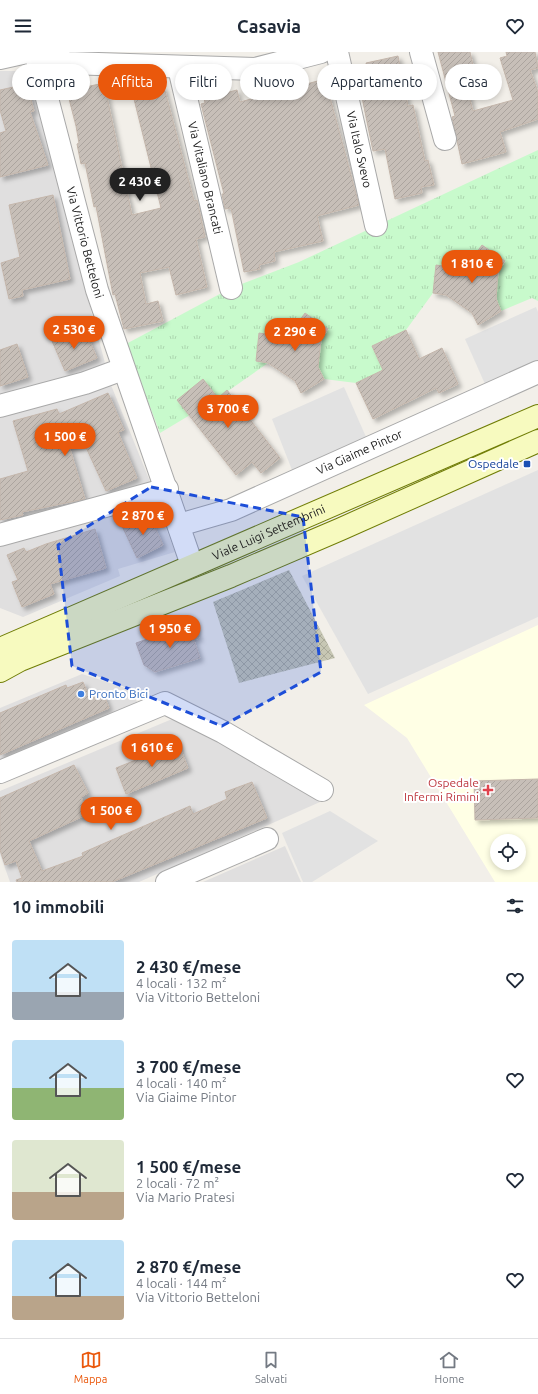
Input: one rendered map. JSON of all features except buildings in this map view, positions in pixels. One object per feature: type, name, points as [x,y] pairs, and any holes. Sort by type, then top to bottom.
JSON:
[{"type":"main road","name":"Viale Luigi Settembrini","points":[[0,649],[538,416]]},
{"type":"main road","name":"Viale Luigi Settembrini","points":[[0,671],[20,660],[341,530],[538,441]]},
{"type":"street","points":[[0,58],[27,52]]},
{"type":"street","name":"Via Vittorio Betteloni","points":[[35,52],[97,290],[123,369],[167,489],[192,566]]},
{"type":"street","points":[[39,52],[67,64],[175,68]]},
{"type":"street","points":[[232,69],[255,69],[321,52]]},
{"type":"street","name":"Via Italo Svevo","points":[[337,52],[376,225]]},
{"type":"street","points":[[421,52],[445,139]]},
{"type":"street","name":"Via Vitaliano Brancati","points":[[187,100],[231,288]]},
{"type":"street","points":[[0,406],[85,382],[123,369]]},
{"type":"street","name":"Via Giaime Pintor","points":[[179,525],[231,510],[538,372]]},
{"type":"street","points":[[0,535],[167,489]]},
{"type":"street","points":[[0,772],[165,703],[223,732],[322,790]]},
{"type":"street","points":[[167,882],[268,840]]},
{"type":"highlighted area","points":[[151,487],[303,517],[321,672],[222,726],[72,666],[58,545]]},
{"type":"shaded area","points":[[0,71],[12,71],[12,100],[36,100],[106,367],[0,397]]},
{"type":"shaded area","points":[[536,307],[538,312],[538,361],[485,384],[465,339]]},
{"type":"shaded area","points":[[111,385],[151,484],[0,525],[0,414]]},
{"type":"shaded area","points":[[344,387],[366,437],[292,470],[272,419]]},
{"type":"shaded area","points":[[538,470],[538,617],[368,694],[302,576]]},
{"type":"shaded area","points":[[155,500],[175,552],[118,569],[120,576],[23,617],[0,608],[0,543]]},
{"type":"shaded area","points":[[289,570],[335,658],[239,683],[213,602]]},
{"type":"shaded area","name":"Ospedale Infermi Rimini","points":[[538,625],[538,882],[495,882],[407,738],[364,705]]},
{"type":"shaded area","points":[[82,674],[129,689],[138,703],[0,763],[0,708]]},
{"type":"shaded area","points":[[177,717],[320,802],[139,882],[10,882],[0,854],[0,791]]},
{"type":"shaded area","points":[[330,811],[378,841],[312,882],[303,882],[282,833]]},
{"type":"shaded area","points":[[285,846],[301,882],[203,882]]},
{"type":"green space","points":[[538,150],[538,301],[532,298],[501,311],[498,305],[496,286],[499,273],[505,261],[482,245],[474,256],[449,267],[436,265],[433,293],[406,330],[372,346],[383,370],[356,383],[324,379],[318,367],[321,340],[328,329],[305,313],[297,324],[272,335],[259,333],[256,361],[268,363],[218,398],[203,380],[190,415],[160,433],[126,344],[231,288],[299,262]]},
{"type":"place","name":"Ospedale","points":[[527,464]]},
{"type":"place","name":"Pronto Bici","points":[[81,694]]},
{"type":"place","name":"Ospedale Infermi Rimini","points":[[488,790]]}]
